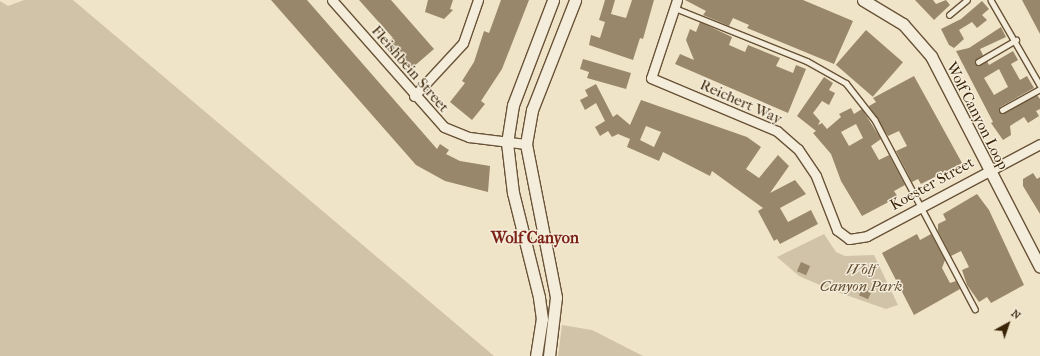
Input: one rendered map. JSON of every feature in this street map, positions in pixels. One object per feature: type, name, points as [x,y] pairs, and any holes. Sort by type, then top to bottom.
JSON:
[{"type":"street","name":"Fleishbein Street","points":[[332,0],[414,96],[444,127],[469,137],[507,143],[526,144]]},
{"type":"street","points":[[414,96],[463,43],[478,0]]},
{"type":"street","points":[[536,356],[542,319],[539,296],[513,193],[507,143],[513,105],[553,0]]},
{"type":"street","points":[[549,356],[556,297],[526,144],[536,97],[575,0]]},
{"type":"street","name":"Wolf Canyon Loop","points":[[863,0],[890,13],[919,40],[931,56],[987,170],[1040,267]]},
{"type":"street","name":"Reichert Way","points":[[676,4],[651,78],[777,132],[798,149],[816,176],[838,230],[849,239],[860,238]]},
{"type":"street","name":"Koester Street","points":[[860,238],[921,207],[987,170],[1040,144]]},
{"type":"lane","points":[[950,15],[967,0]]},
{"type":"lane","points":[[991,0],[1016,40],[1040,85]]},
{"type":"lane","points":[[676,4],[808,62],[846,83],[875,120],[975,309]]},
{"type":"lane","points":[[978,62],[1016,40]]},
{"type":"lane","points":[[1002,110],[1040,89]]},
{"type":"green space","points":[[24,0],[73,0],[494,356],[0,356],[0,1],[8,6]]},
{"type":"green space","name":"Wolf Canyon Park","points":[[824,234],[836,252],[845,256],[874,255],[898,305],[886,309],[829,289],[799,276],[777,257]]},
{"type":"green space","points":[[562,325],[592,330],[643,356],[558,356]]},
{"type":"building","points":[[271,0],[307,0],[437,149],[440,144],[449,150],[446,154],[460,161],[490,166],[488,192],[445,181],[416,165]]},
{"type":"building","points":[[359,0],[391,0],[434,49],[412,68],[389,41],[393,38]]},
{"type":"building","points":[[428,0],[453,0],[450,9],[453,10],[444,19],[425,12]]},
{"type":"building","points":[[501,0],[529,0],[502,69],[481,101],[485,104],[472,120],[450,102],[465,83],[462,81],[474,62],[484,31],[489,33]]},
{"type":"building","points":[[605,0],[615,0],[611,14],[626,18],[632,0],[654,0],[643,39],[640,38],[633,60],[589,45],[591,35],[600,38],[605,22],[599,20]]},
{"type":"building","points":[[685,0],[803,0],[853,21],[834,64],[747,28],[749,25],[733,18],[729,26],[703,15],[706,11]]},
{"type":"building","points":[[915,0],[933,0],[936,4],[946,0],[950,5],[934,20]]},
{"type":"building","points":[[1022,0],[1040,0],[1040,34]]},
{"type":"building","points":[[982,1],[989,9],[982,15],[987,20],[977,28],[972,22],[959,30],[964,39],[954,48],[949,45],[941,29],[961,19]]},
{"type":"building","points":[[700,22],[732,37],[729,45],[745,52],[748,45],[780,58],[776,66],[793,73],[796,65],[806,69],[788,113],[675,64],[680,54],[694,60],[686,40],[690,29],[696,32]]},
{"type":"building","points":[[1001,27],[1006,37],[980,49],[983,55],[975,64],[978,66],[987,61],[989,65],[1013,51],[1018,60],[1011,64],[1020,80],[1027,76],[1034,88],[1000,107],[999,111],[1004,113],[1037,95],[1040,99],[1040,109],[1036,111],[1039,116],[1028,123],[1024,117],[1010,126],[1011,135],[1003,140],[991,123],[993,122],[956,51],[969,48]],"holes":[[[999,69],[1008,87],[994,95],[984,78]]]},
{"type":"building","points":[[866,30],[903,62],[873,97],[836,65]]},
{"type":"building","points":[[583,59],[631,73],[626,89],[587,78],[589,72],[580,69]]},
{"type":"building","points":[[914,76],[962,163],[921,184],[918,179],[912,182],[896,151],[907,146],[899,131],[888,136],[869,106],[876,102],[873,98]]},
{"type":"building","points":[[824,77],[833,83],[829,90],[835,93],[829,105],[822,101],[813,113],[820,121],[818,125],[822,123],[827,129],[841,117],[839,114],[851,108],[854,114],[862,109],[881,139],[871,146],[879,160],[889,155],[905,185],[894,191],[898,197],[862,216],[841,181],[831,154],[813,133],[816,131],[797,116]],"holes":[[[856,124],[863,138],[849,146],[841,132]]]},
{"type":"building","points":[[596,84],[613,117],[617,114],[630,125],[641,100],[747,137],[761,147],[746,169],[759,178],[778,155],[789,166],[770,193],[795,180],[806,194],[780,208],[788,222],[811,210],[818,224],[780,244],[777,239],[774,241],[758,211],[763,208],[712,171],[710,176],[663,152],[659,161],[627,147],[630,139],[618,134],[612,137],[608,131],[600,136],[595,127],[605,121],[596,103],[585,110],[580,100],[588,96],[585,90]],"holes":[[[646,126],[661,132],[654,147],[640,140]]]},
{"type":"building","points":[[1033,173],[1037,179],[1040,177],[1040,214],[1023,186],[1023,179]]},
{"type":"building","points":[[977,194],[989,210],[1024,285],[991,303],[987,297],[979,302],[967,285],[962,270],[969,267],[961,251],[951,256],[938,231],[938,224],[946,220],[943,214]]},
{"type":"building","points":[[917,234],[920,240],[931,234],[945,260],[942,268],[950,283],[956,281],[960,289],[914,315],[882,253]]},
{"type":"building","points":[[801,262],[810,266],[806,275],[797,271]]},
{"type":"building","points":[[863,286],[872,290],[868,299],[859,295]]},
{"type":"district","name":"Wolf Canyon","points":[[535,238]]}]
